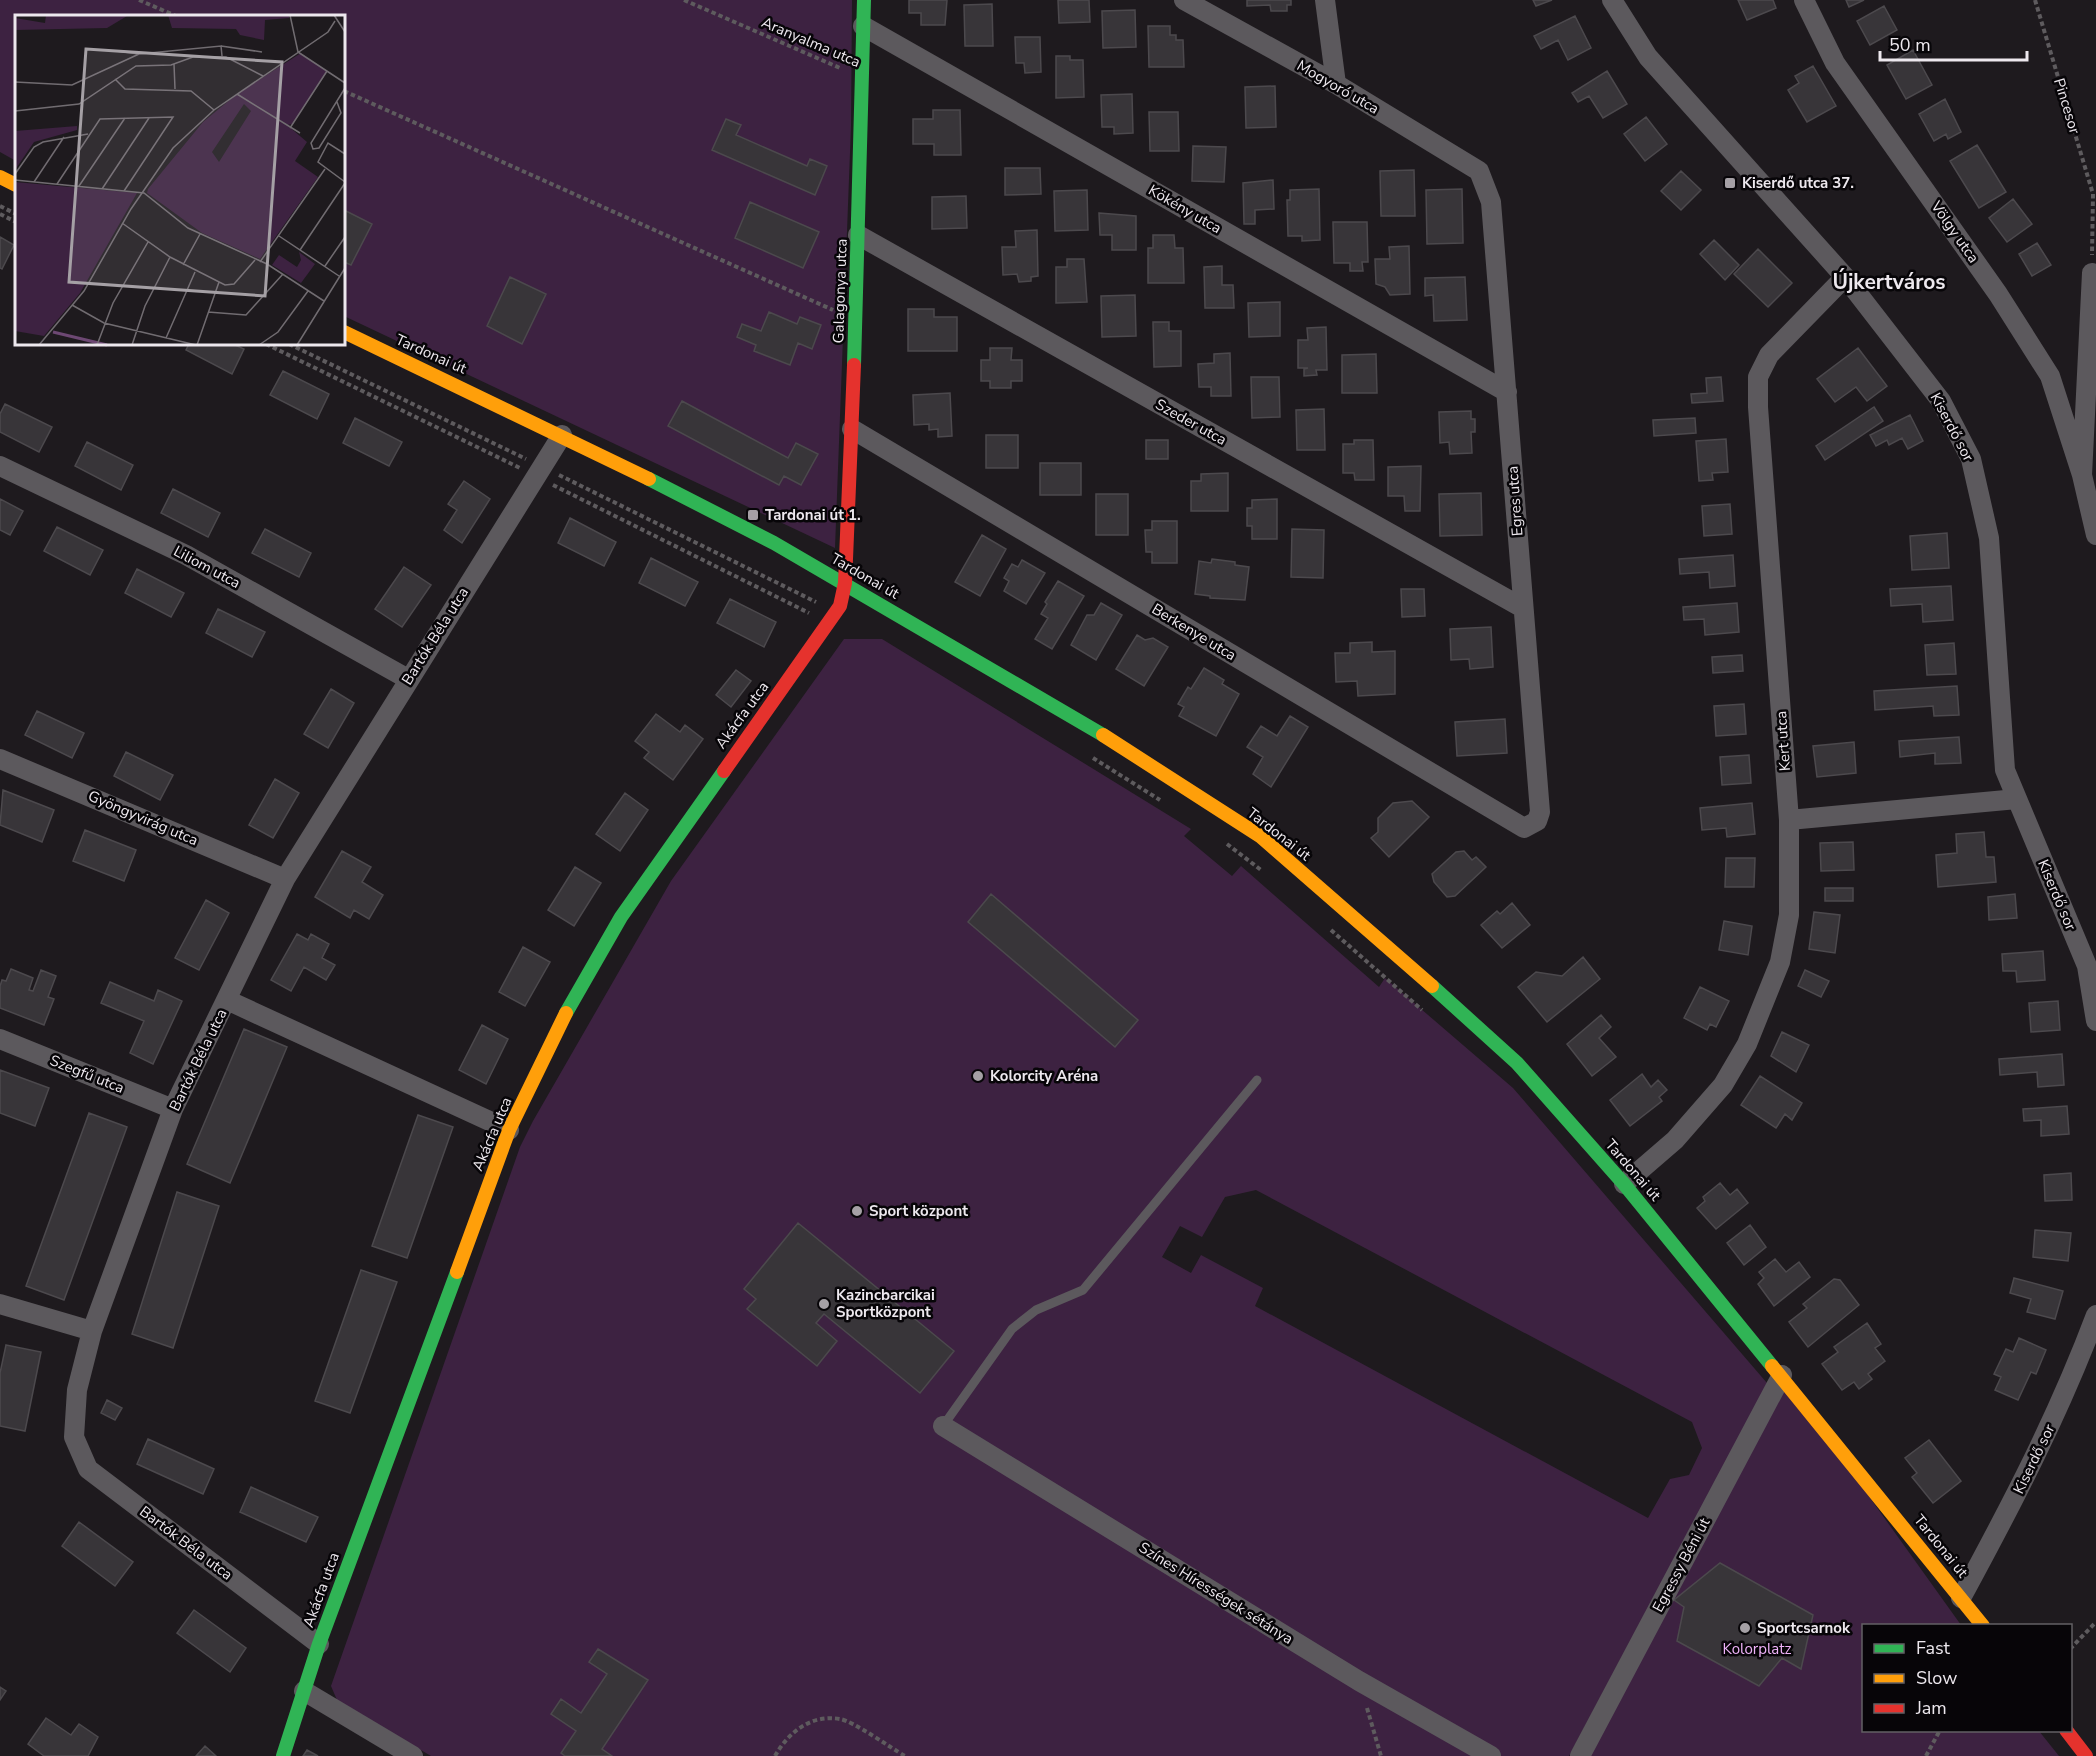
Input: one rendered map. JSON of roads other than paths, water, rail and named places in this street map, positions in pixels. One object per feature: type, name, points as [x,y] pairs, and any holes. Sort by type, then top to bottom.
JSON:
[{"type":"street","name":"Galagonya utca","points":[[845,583],[856,320],[864,0]]},
{"type":"street","name":"Mogyoró utca","points":[[1184,0],[1336,84],[1479,171],[1485,182]]},
{"type":"street","points":[[1325,0],[1336,84]]},
{"type":"street","name":"Kiserdő sor","points":[[1612,0],[1648,57],[1845,277],[1941,401],[1971,459],[1989,538],[2005,770],[2087,966],[2096,1021]]},
{"type":"street","name":"Völgy utca","points":[[1804,0],[1835,63],[1998,294],[2050,376],[2082,475]]},
{"type":"street","name":"Kökény utca","points":[[863,26],[1508,392]]},
{"type":"street","points":[[0,177],[15,184]]},
{"type":"street","name":"Egres utca","points":[[1485,182],[1491,202],[1508,392],[1540,812],[1537,821]]},
{"type":"street","name":"Szeder utca","points":[[858,235],[1523,608]]},
{"type":"street","points":[[2092,273],[2082,475],[2096,535]]},
{"type":"street","name":"Kert utca","points":[[1624,1184],[1676,1140],[1723,1085],[1747,1044],[1780,962],[1789,915],[1789,820],[1758,407],[1758,377],[1769,355],[1845,277]]},
{"type":"street","name":"Tardonai út","points":[[345,332],[692,499],[845,583],[1142,757],[1260,837],[1394,951],[1513,1059],[1624,1184],[1782,1375],[1981,1624]]},
{"type":"street","name":"Berkenye utca","points":[[852,429],[1524,828],[1537,821]]},
{"type":"street","name":"Bartók Béla utca","points":[[319,1644],[88,1469],[74,1437],[73,1421],[77,1390],[92,1331],[173,1109],[285,879],[562,435]]},
{"type":"street","name":"Liliom utca","points":[[0,466],[186,555],[408,679]]},
{"type":"street","name":"Akácfa utca","points":[[283,1756],[319,1644],[509,1130],[562,1021],[621,917],[840,606],[845,583]]},
{"type":"street","name":"Gyöngyvirág utca","points":[[0,759],[285,879]]},
{"type":"street","points":[[1789,820],[2016,799]]},
{"type":"street","points":[[227,1000],[509,1130]]},
{"type":"street","name":"Szegfű utca","points":[[0,1039],[173,1109]]},
{"type":"street","points":[[0,1304],[92,1331]]},
{"type":"street","name":"Kiserdő sor","points":[[1961,1598],[2028,1475],[2068,1390],[2096,1315]]},
{"type":"street","name":"Egressy Béni út","points":[[1580,1756],[1782,1375]]},
{"type":"street","name":"Színes Hírességek sétánya","points":[[943,1426],[1359,1681],[1491,1756]]},
{"type":"street","points":[[304,1691],[413,1756]]},
{"type":"street","points":[[2067,1732],[2086,1756]]},
{"type":"lane","points":[[943,1426],[1012,1329],[1036,1310],[1083,1290],[1257,1080]]},
{"type":"place","name":"Kiserdő utca 37.","points":[[1730,183]]},
{"type":"place","name":"Tardonai út 1.","points":[[753,515]]},
{"type":"place","name":"Kolorcity Aréna","points":[[978,1076]]},
{"type":"place","name":"Sport központ","points":[[857,1211]]},
{"type":"place","name":"Kazincbarcikai Sportközpont","points":[[824,1304]]},
{"type":"place","name":"Sportcsarnok","points":[[1745,1628]]},
{"type":"district","name":"Újkertváros","points":[[1889,282]]},
{"type":"park label","name":"Kolorplatz","points":[[1757,1649]]}]
